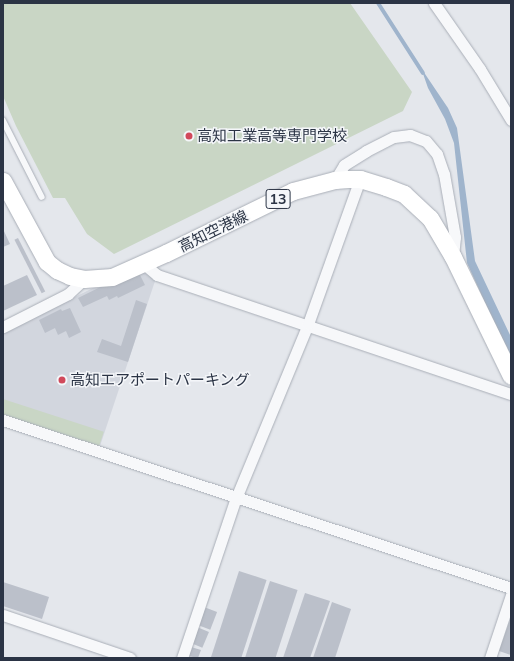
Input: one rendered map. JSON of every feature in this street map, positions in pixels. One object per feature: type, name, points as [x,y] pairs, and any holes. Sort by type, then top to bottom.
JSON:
[{"type":"main road","name":"高知空港線","points":[[3,181],[46,262],[57,270],[70,276],[84,279],[112,278],[294,191],[335,180],[360,179],[404,194],[430,218],[453,257],[511,376]]},
{"type":"street","points":[[434,3],[480,69],[511,120]]},
{"type":"street","points":[[335,180],[344,164],[366,150],[394,138],[410,135],[426,141],[437,154],[444,174],[455,237],[453,257]]},
{"type":"street","points":[[182,658],[236,498],[308,324],[360,179]]},
{"type":"street","points":[[144,264],[157,275],[308,324],[511,394]]},
{"type":"street","points":[[3,327],[68,294],[84,279]]},
{"type":"street","points":[[3,420],[511,588]]},
{"type":"street","points":[[490,658],[511,595]]},
{"type":"street","points":[[3,615],[130,658]]},
{"type":"lane","points":[[3,120],[42,196]]},
{"type":"shaded area","name":"高知エアポートパーキング","points":[[133,268],[156,278],[100,446],[3,414],[3,333]]},
{"type":"green space","name":"高知工業高等専門学校","points":[[3,3],[350,3],[412,92],[403,111],[114,254],[87,234],[65,198],[53,198],[16,126],[3,96]]},
{"type":"green space","points":[[3,399],[104,432],[99,446],[3,415]]},
{"type":"water","points":[[421,68],[448,108],[457,128],[475,261],[511,337],[511,360],[467,263],[454,143],[445,119],[428,88]]},
{"type":"building","points":[[3,229],[10,244],[3,247]]},
{"type":"building","points":[[18,238],[45,291],[42,293],[14,240]]},
{"type":"building","points":[[137,269],[145,285],[118,298],[117,296],[109,300],[107,296],[83,307],[78,298]]},
{"type":"building","points":[[27,275],[37,295],[3,311],[3,286]]},
{"type":"building","points":[[136,300],[147,304],[128,362],[97,352],[102,339],[121,346]]},
{"type":"building","points":[[70,308],[81,332],[69,338],[66,331],[58,335],[55,328],[45,333],[39,320],[61,309],[62,311]]},
{"type":"building","points":[[239,571],[267,580],[241,658],[211,658]]},
{"type":"building","points":[[270,581],[298,590],[275,658],[245,658]]},
{"type":"building","points":[[3,582],[49,597],[42,619],[3,606]]},
{"type":"building","points":[[305,593],[330,601],[310,658],[283,658]]},
{"type":"building","points":[[332,602],[351,609],[335,658],[313,658]]},
{"type":"building","points":[[204,607],[217,612],[210,630],[197,625]]},
{"type":"building","points":[[511,617],[511,655],[499,651]]},
{"type":"building","points":[[197,627],[209,632],[202,648],[190,643]]},
{"type":"building","points":[[191,647],[201,650],[198,658],[188,656]]},
{"type":"waterway","points":[[378,3],[423,73]]},
{"type":"place","name":"高知工業高等専門学校","points":[[189,136]]},
{"type":"place","name":"高知エアポートパーキング","points":[[62,380]]}]
